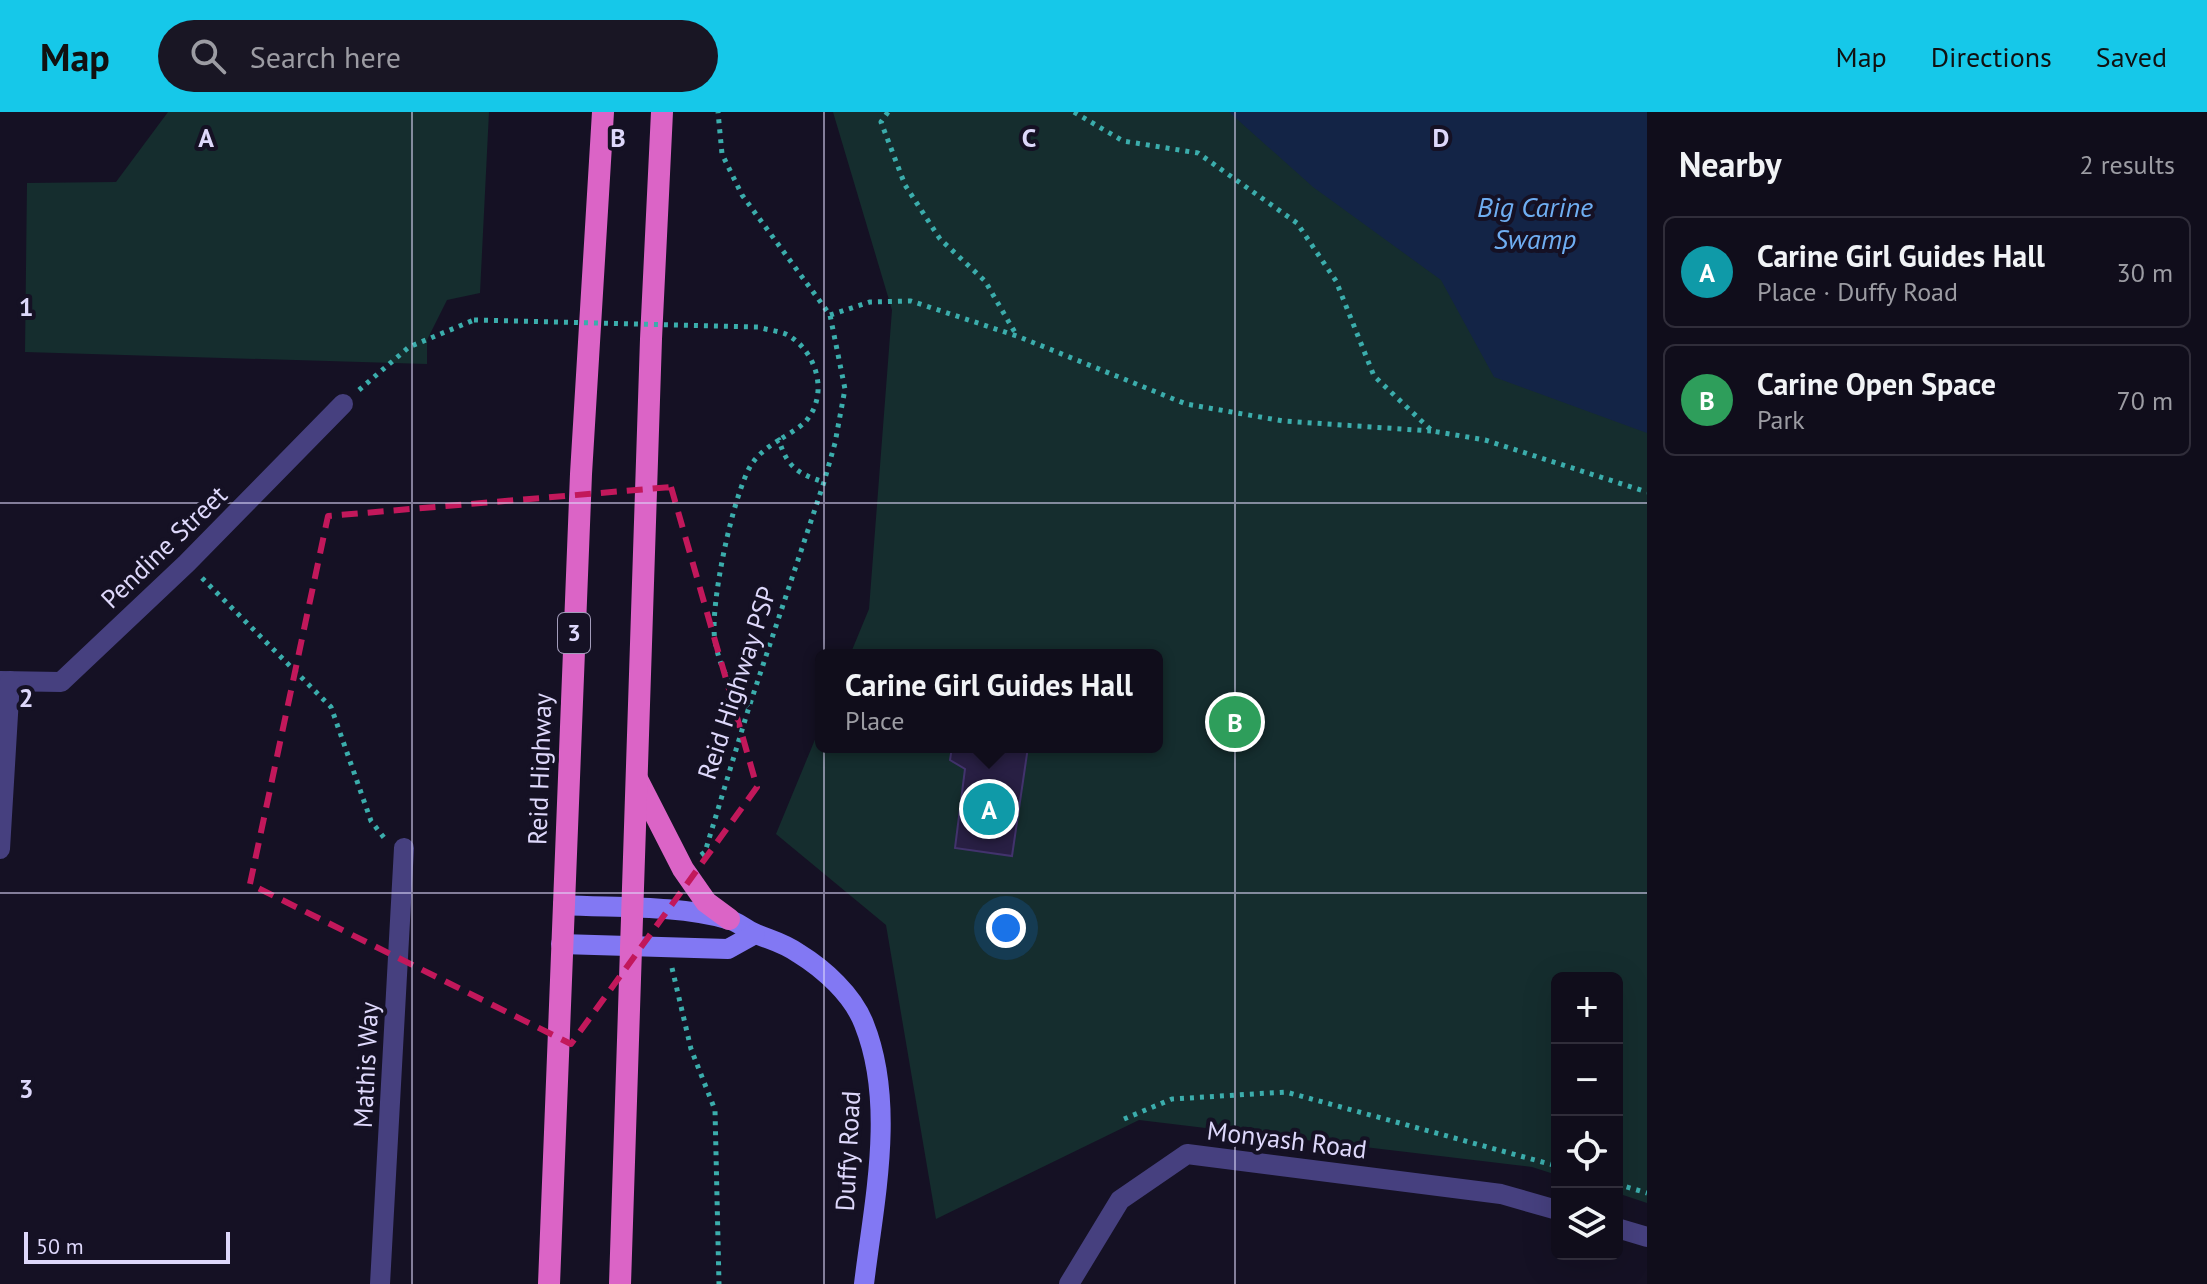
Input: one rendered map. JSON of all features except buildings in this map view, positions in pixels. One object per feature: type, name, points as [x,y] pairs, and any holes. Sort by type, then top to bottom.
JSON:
[{"type":"highway","name":"Reid Highway","points":[[549,1284],[581,474],[603,112]]},
{"type":"highway","points":[[620,1284],[651,323],[662,112]]},
{"type":"highway","points":[[635,774],[683,869],[706,902],[729,919]]},
{"type":"main road","name":"Duffy Road","points":[[563,905],[672,910],[729,919],[755,934],[772,938],[820,969],[843,991],[863,1021],[873,1053],[880,1114],[878,1165],[864,1284]]},
{"type":"main road","points":[[561,944],[728,949],[755,934]]},
{"type":"street","name":"Pendine Street","points":[[5,681],[61,682],[187,563],[343,404]]},
{"type":"street","points":[[0,849],[5,681]]},
{"type":"street","name":"Mathis Way","points":[[380,1284],[404,848]]},
{"type":"street","name":"Monyash Road","points":[[1069,1284],[1120,1200],[1187,1154],[1501,1194],[1551,1208]]},
{"type":"street","points":[[1623,1230],[1647,1237]]},
{"type":"path","name":"Reid Highway PSP","points":[[683,869],[705,852],[749,707],[824,482],[845,389],[830,315],[742,195],[722,154],[718,112]]},
{"type":"path","points":[[888,112],[881,122],[905,185],[940,239],[985,281],[1017,336]]},
{"type":"path","points":[[1074,112],[1123,141],[1198,153],[1297,223],[1336,281],[1374,376],[1432,431]]},
{"type":"path","points":[[830,315],[870,302],[911,301],[1017,336],[1186,404],[1283,421],[1432,431],[1485,440],[1647,492]]},
{"type":"path","points":[[343,404],[409,347],[474,320],[758,327],[786,334],[807,350],[818,377],[818,402],[804,423],[765,448],[751,465],[721,563],[714,637],[721,667],[734,691],[749,707]]},
{"type":"path","points":[[779,440],[784,459],[803,476],[824,482]]},
{"type":"path","points":[[187,563],[331,707],[371,821],[384,838],[404,848]]},
{"type":"path","points":[[672,948],[673,976],[691,1049],[715,1110],[719,1284]]},
{"type":"path","points":[[1124,1119],[1172,1099],[1286,1092],[1551,1164]]},
{"type":"path","points":[[1623,1186],[1647,1193]]},
{"type":"highlighted area","points":[[671,487],[757,787],[571,1044],[250,884],[328,516]]},
{"type":"green space","points":[[168,112],[489,112],[480,293],[447,300],[427,340],[427,364],[25,352],[27,183],[116,182]]},
{"type":"green space","points":[[833,112],[1647,112],[1647,1203],[1623,1195],[1623,972],[1551,972],[1551,1173],[1532,1167],[1139,1120],[936,1219],[886,925],[776,834],[815,740],[815,753],[1163,753],[1163,649],[852,649],[869,609],[892,310]]},
{"type":"water","name":"Big Carine Swamp","points":[[1229,112],[1647,112],[1647,433],[1494,377],[1441,280],[1313,187]]},
{"type":"place","name":"Carine Open Space","points":[[1235,722]]},
{"type":"place","name":"Carine Girl Guides Hall","points":[[989,809]]}]
